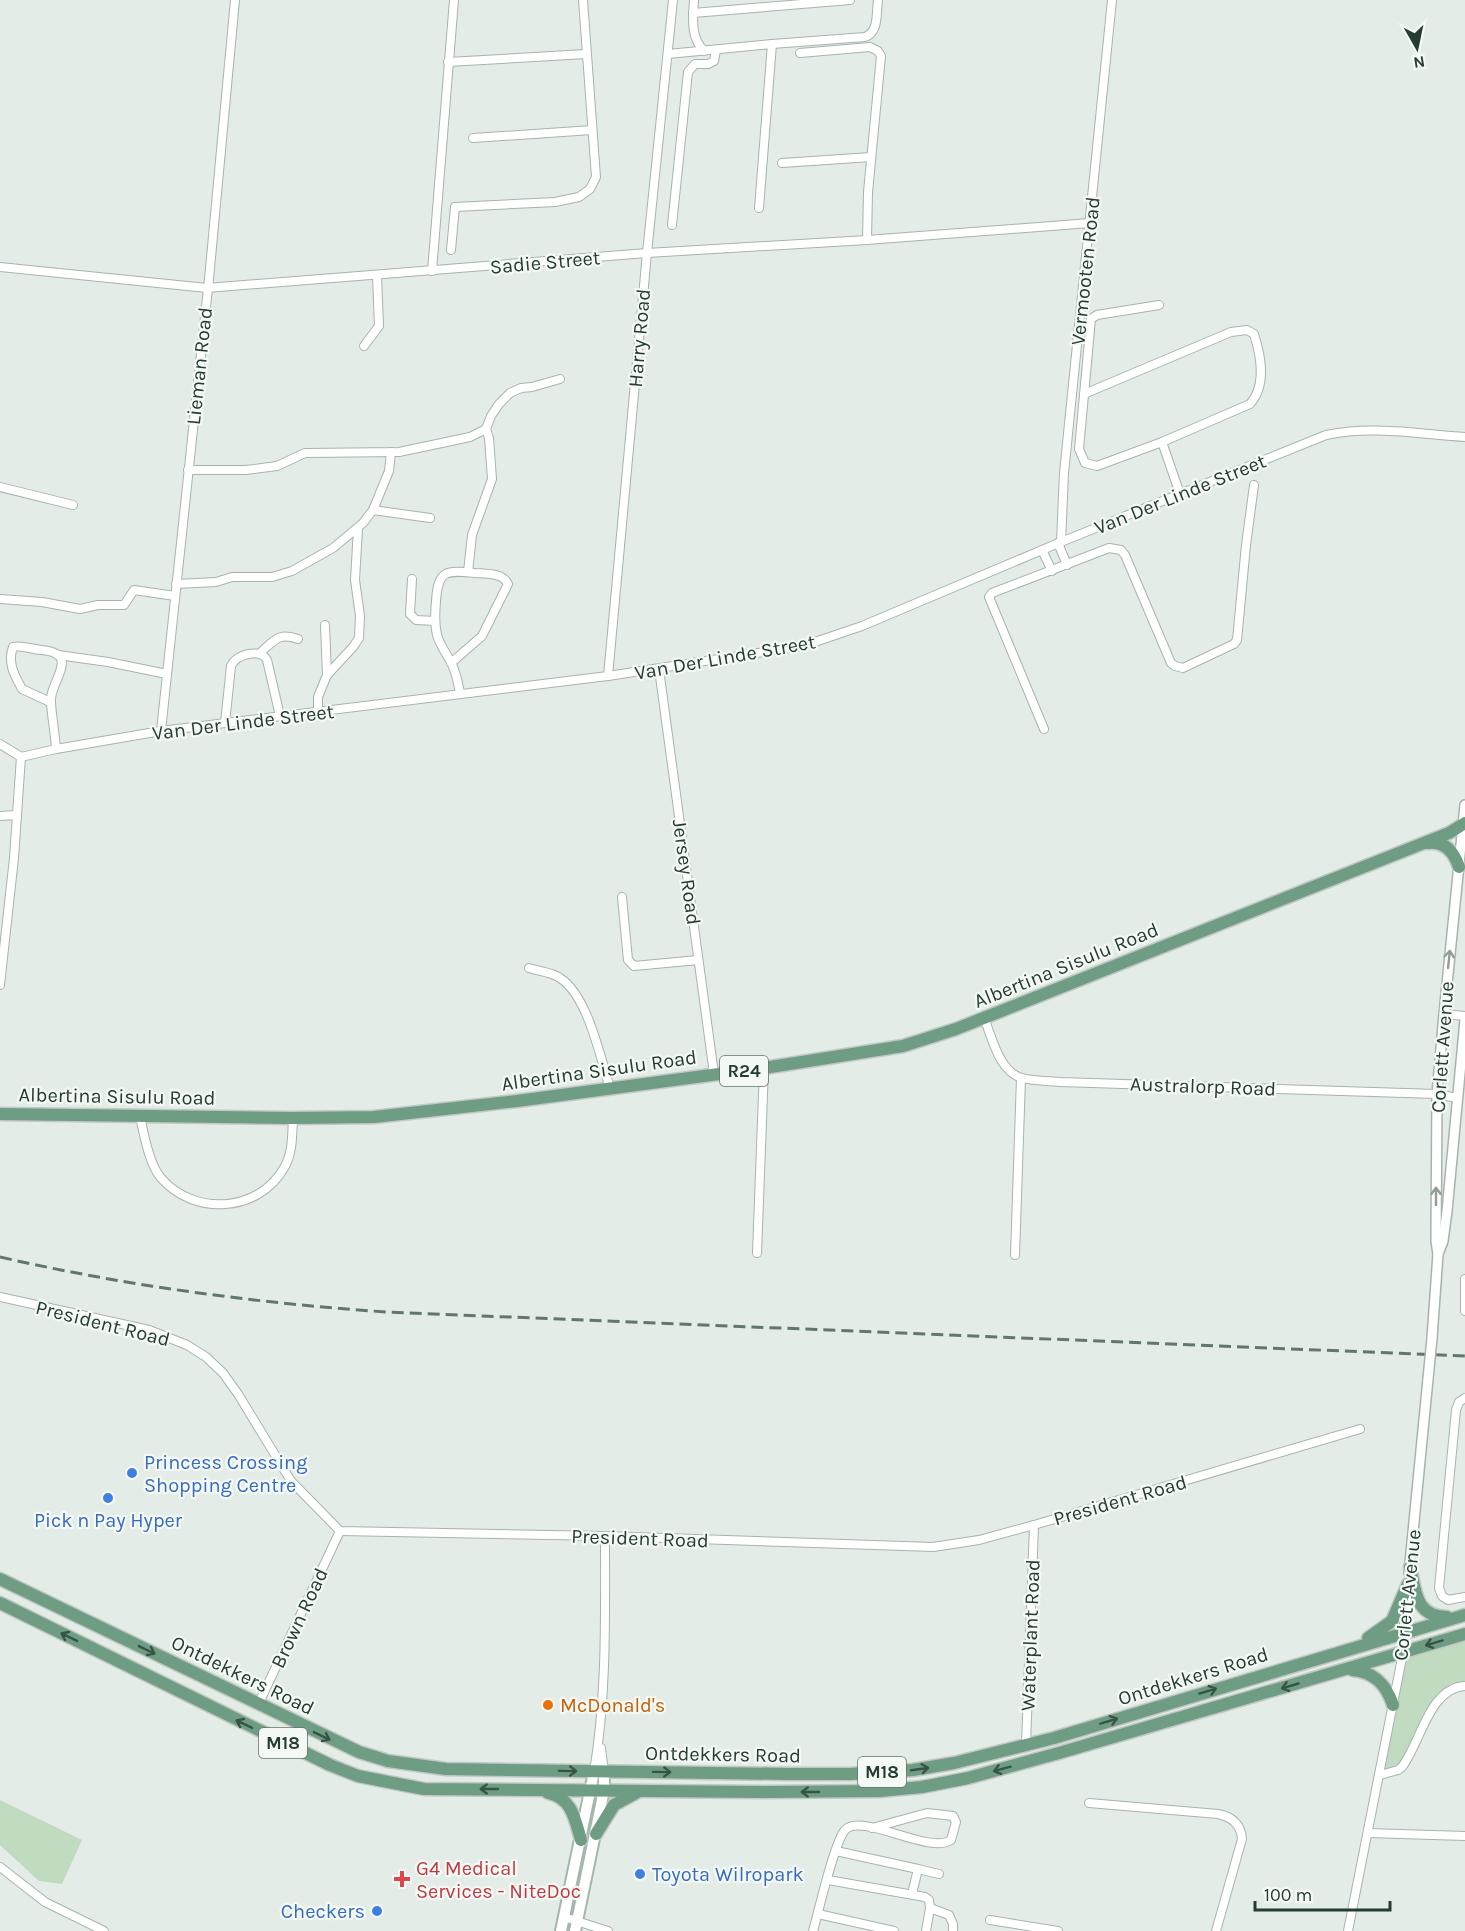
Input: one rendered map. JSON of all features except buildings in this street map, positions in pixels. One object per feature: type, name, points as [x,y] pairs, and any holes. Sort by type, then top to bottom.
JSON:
[{"type":"main road","name":"Albertina Sisulu Road","points":[[0,1114],[140,1117],[374,1117],[517,1101],[764,1068],[903,1046],[956,1029],[1464,828]]},
{"type":"main road","points":[[1422,843],[1433,842],[1446,846],[1454,855],[1459,867]]},
{"type":"main road","points":[[1410,1567],[1419,1600],[1425,1612],[1437,1616],[1461,1616]]},
{"type":"main road","name":"Ontdekkers Road","points":[[0,1579],[359,1752],[388,1761],[446,1769],[789,1774],[881,1772],[946,1765],[1026,1745],[1461,1616]]},
{"type":"main road","points":[[1349,1649],[1381,1631],[1392,1621],[1408,1584]]},
{"type":"main road","name":"Ontdekkers Road","points":[[0,1603],[302,1752],[358,1776],[424,1789],[880,1791],[922,1788],[1048,1756],[1465,1634]]},
{"type":"main road","points":[[1347,1670],[1360,1671],[1378,1678],[1387,1689],[1393,1705]]},
{"type":"main road","points":[[576,1926],[604,1790],[599,1772]]},
{"type":"main road","points":[[561,1931],[590,1790],[599,1772]]},
{"type":"main road","points":[[530,1790],[554,1794],[567,1803],[580,1840]]},
{"type":"main road","points":[[596,1834],[614,1805],[643,1790]]},
{"type":"street","name":"Lieman Road","points":[[161,731],[235,0]]},
{"type":"street","points":[[432,271],[453,0]]},
{"type":"street","points":[[451,250],[455,207],[555,202],[579,197],[590,189],[596,177],[583,0]]},
{"type":"street","name":"Harry Road","points":[[608,676],[673,0]]},
{"type":"street","points":[[672,225],[688,72],[695,64],[699,52],[693,13],[694,0]]},
{"type":"street","points":[[693,13],[850,0]]},
{"type":"street","points":[[668,54],[865,37],[874,31],[878,0]]},
{"type":"street","name":"Vermooten Road","points":[[1059,542],[1112,0]]},
{"type":"street","points":[[759,208],[772,44]]},
{"type":"street","points":[[800,53],[870,47],[878,51],[881,62],[868,192],[867,240]]},
{"type":"street","points":[[695,64],[708,64],[714,61],[716,50]]},
{"type":"street","points":[[448,62],[586,54]]},
{"type":"street","points":[[473,138],[592,130]]},
{"type":"street","points":[[783,163],[871,157]]},
{"type":"street","name":"Sadie Street","points":[[0,267],[207,288],[1090,223]]},
{"type":"street","points":[[364,346],[379,326],[378,276]]},
{"type":"street","points":[[1084,394],[1231,332],[1247,330],[1254,334],[1260,352],[1261,375],[1255,398],[1250,404],[1162,442],[1097,466],[1085,463],[1079,450],[1084,394],[1092,318],[1097,315],[1159,305]]},
{"type":"street","points":[[188,470],[246,470],[277,466],[305,453],[399,452],[457,440],[486,429],[499,404],[510,393],[521,388],[560,379]]},
{"type":"street","points":[[468,572],[471,535],[492,479],[489,438],[486,429]]},
{"type":"street","name":"Van Der Linde Street","points":[[21,757],[161,731],[608,676],[784,651],[825,640],[862,626],[1059,542],[1334,434],[1372,430],[1465,437]]},
{"type":"street","points":[[1162,442],[1180,494]]},
{"type":"street","points":[[176,584],[216,582],[232,577],[273,577],[292,571],[333,548],[358,528],[373,510],[389,471],[391,452]]},
{"type":"street","points":[[1044,729],[989,597],[1109,548],[1120,550],[1125,555],[1171,663],[1184,668],[1234,644],[1237,640],[1254,485]]},
{"type":"street","points":[[0,487],[73,505]]},
{"type":"street","points":[[373,510],[430,518]]},
{"type":"street","points":[[318,712],[318,697],[327,675],[359,638],[360,609],[355,580],[358,528]]},
{"type":"street","points":[[1059,542],[1067,565]]},
{"type":"street","points":[[1042,550],[1052,571]]},
{"type":"street","points":[[451,663],[482,636],[495,608],[508,589],[507,581],[499,576],[468,572],[447,573],[438,581],[435,621],[437,636],[451,663],[460,693]]},
{"type":"street","points":[[412,579],[410,614],[416,620],[435,621]]},
{"type":"street","points":[[0,598],[80,609],[98,605],[124,605],[134,590],[175,596]]},
{"type":"street","points":[[325,625],[327,675]]},
{"type":"street","points":[[225,723],[231,666],[234,659],[260,653],[279,637],[286,635],[297,639]]},
{"type":"street","points":[[50,702],[45,702],[22,689],[11,665],[13,647],[51,650],[61,660],[62,668],[50,702],[56,749]]},
{"type":"street","points":[[260,653],[267,660],[280,717]]},
{"type":"street","points":[[58,655],[167,674]]},
{"type":"street","name":"Jersey Road","points":[[659,669],[714,1074]]},
{"type":"street","points":[[0,744],[21,757],[0,985]]},
{"type":"street","name":"Corlett Avenue","points":[[1348,1931],[1403,1653],[1438,1254],[1436,1241],[1437,1094],[1465,806]]},
{"type":"street","points":[[0,816],[17,815]]},
{"type":"street","points":[[622,897],[628,960],[634,966],[698,960]]},
{"type":"street","points":[[529,968],[560,977],[578,997],[589,1018],[610,1088]]},
{"type":"street","points":[[1444,1014],[1465,1018]]},
{"type":"street","points":[[984,1018],[1003,1063],[1008,1070],[1021,1078],[1015,1255]]},
{"type":"street","name":"Corlett Avenue","points":[[1438,1254],[1443,1241],[1465,1018]]},
{"type":"street","points":[[757,1253],[764,1068]]},
{"type":"street","name":"Australorp Road","points":[[1021,1078],[1060,1082],[1437,1094],[1457,1098]]},
{"type":"street","points":[[140,1117],[149,1151],[159,1176],[172,1188],[190,1199],[210,1205],[232,1204],[249,1198],[267,1187],[284,1168],[292,1146],[293,1118]]},
{"type":"street","points":[[1465,1279],[1465,1311]]},
{"type":"street","name":"President Road","points":[[0,1297],[149,1330],[187,1345],[206,1357],[223,1372],[291,1481],[340,1530],[933,1547],[979,1540],[1034,1525],[1360,1429]]},
{"type":"street","points":[[1465,1398],[1459,1402],[1456,1410],[1439,1588],[1442,1596],[1448,1600],[1465,1597]]},
{"type":"street","name":"Waterplant Road","points":[[1026,1745],[1034,1525]]},
{"type":"street","name":"Brown Road","points":[[258,1705],[340,1530]]},
{"type":"street","points":[[599,1772],[605,1645],[604,1536]]},
{"type":"street","points":[[1380,1775],[1402,1767],[1435,1704],[1448,1691],[1465,1686]]},
{"type":"street","points":[[1089,1803],[1218,1814],[1226,1815],[1234,1821],[1241,1831],[1242,1839],[1216,1931]]},
{"type":"street","points":[[813,1931],[836,1851],[848,1827],[853,1825],[872,1828],[940,1844],[951,1840],[956,1822],[953,1816],[927,1813],[872,1828]]},
{"type":"street","points":[[1368,1833],[1465,1836]]},
{"type":"street","points":[[836,1851],[939,1874]]},
{"type":"street","points":[[0,1867],[45,1902],[104,1931]]},
{"type":"street","points":[[912,1894],[918,1869]]},
{"type":"street","points":[[828,1880],[929,1899],[930,1908],[926,1931]]},
{"type":"street","points":[[930,1908],[949,1915],[953,1931]]},
{"type":"street","points":[[818,1914],[894,1931]]},
{"type":"street","points":[[564,1917],[576,1926],[608,1931]]},
{"type":"street","points":[[990,1920],[1058,1931]]},
{"type":"green space","points":[[1465,1634],[1465,1686],[1448,1691],[1404,1763],[1380,1775],[1403,1653]]},
{"type":"green space","points":[[0,1800],[82,1840],[62,1884],[39,1881],[0,1845]]},
{"type":"railway","points":[[0,1257],[96,1277],[192,1292],[289,1304],[386,1312],[1465,1356]]},
{"type":"place","name":"Princess Crossing Shopping Centre","points":[[132,1473]]},
{"type":"place","name":"Pick n Pay Hyper","points":[[108,1498]]},
{"type":"place","name":"McDonald's","points":[[548,1705]]},
{"type":"place","name":"Toyota Wilropark","points":[[640,1874]]},
{"type":"place","name":"G4 Medical Services - NiteDoc","points":[[402,1879]]},
{"type":"place","name":"Checkers","points":[[377,1911]]}]
